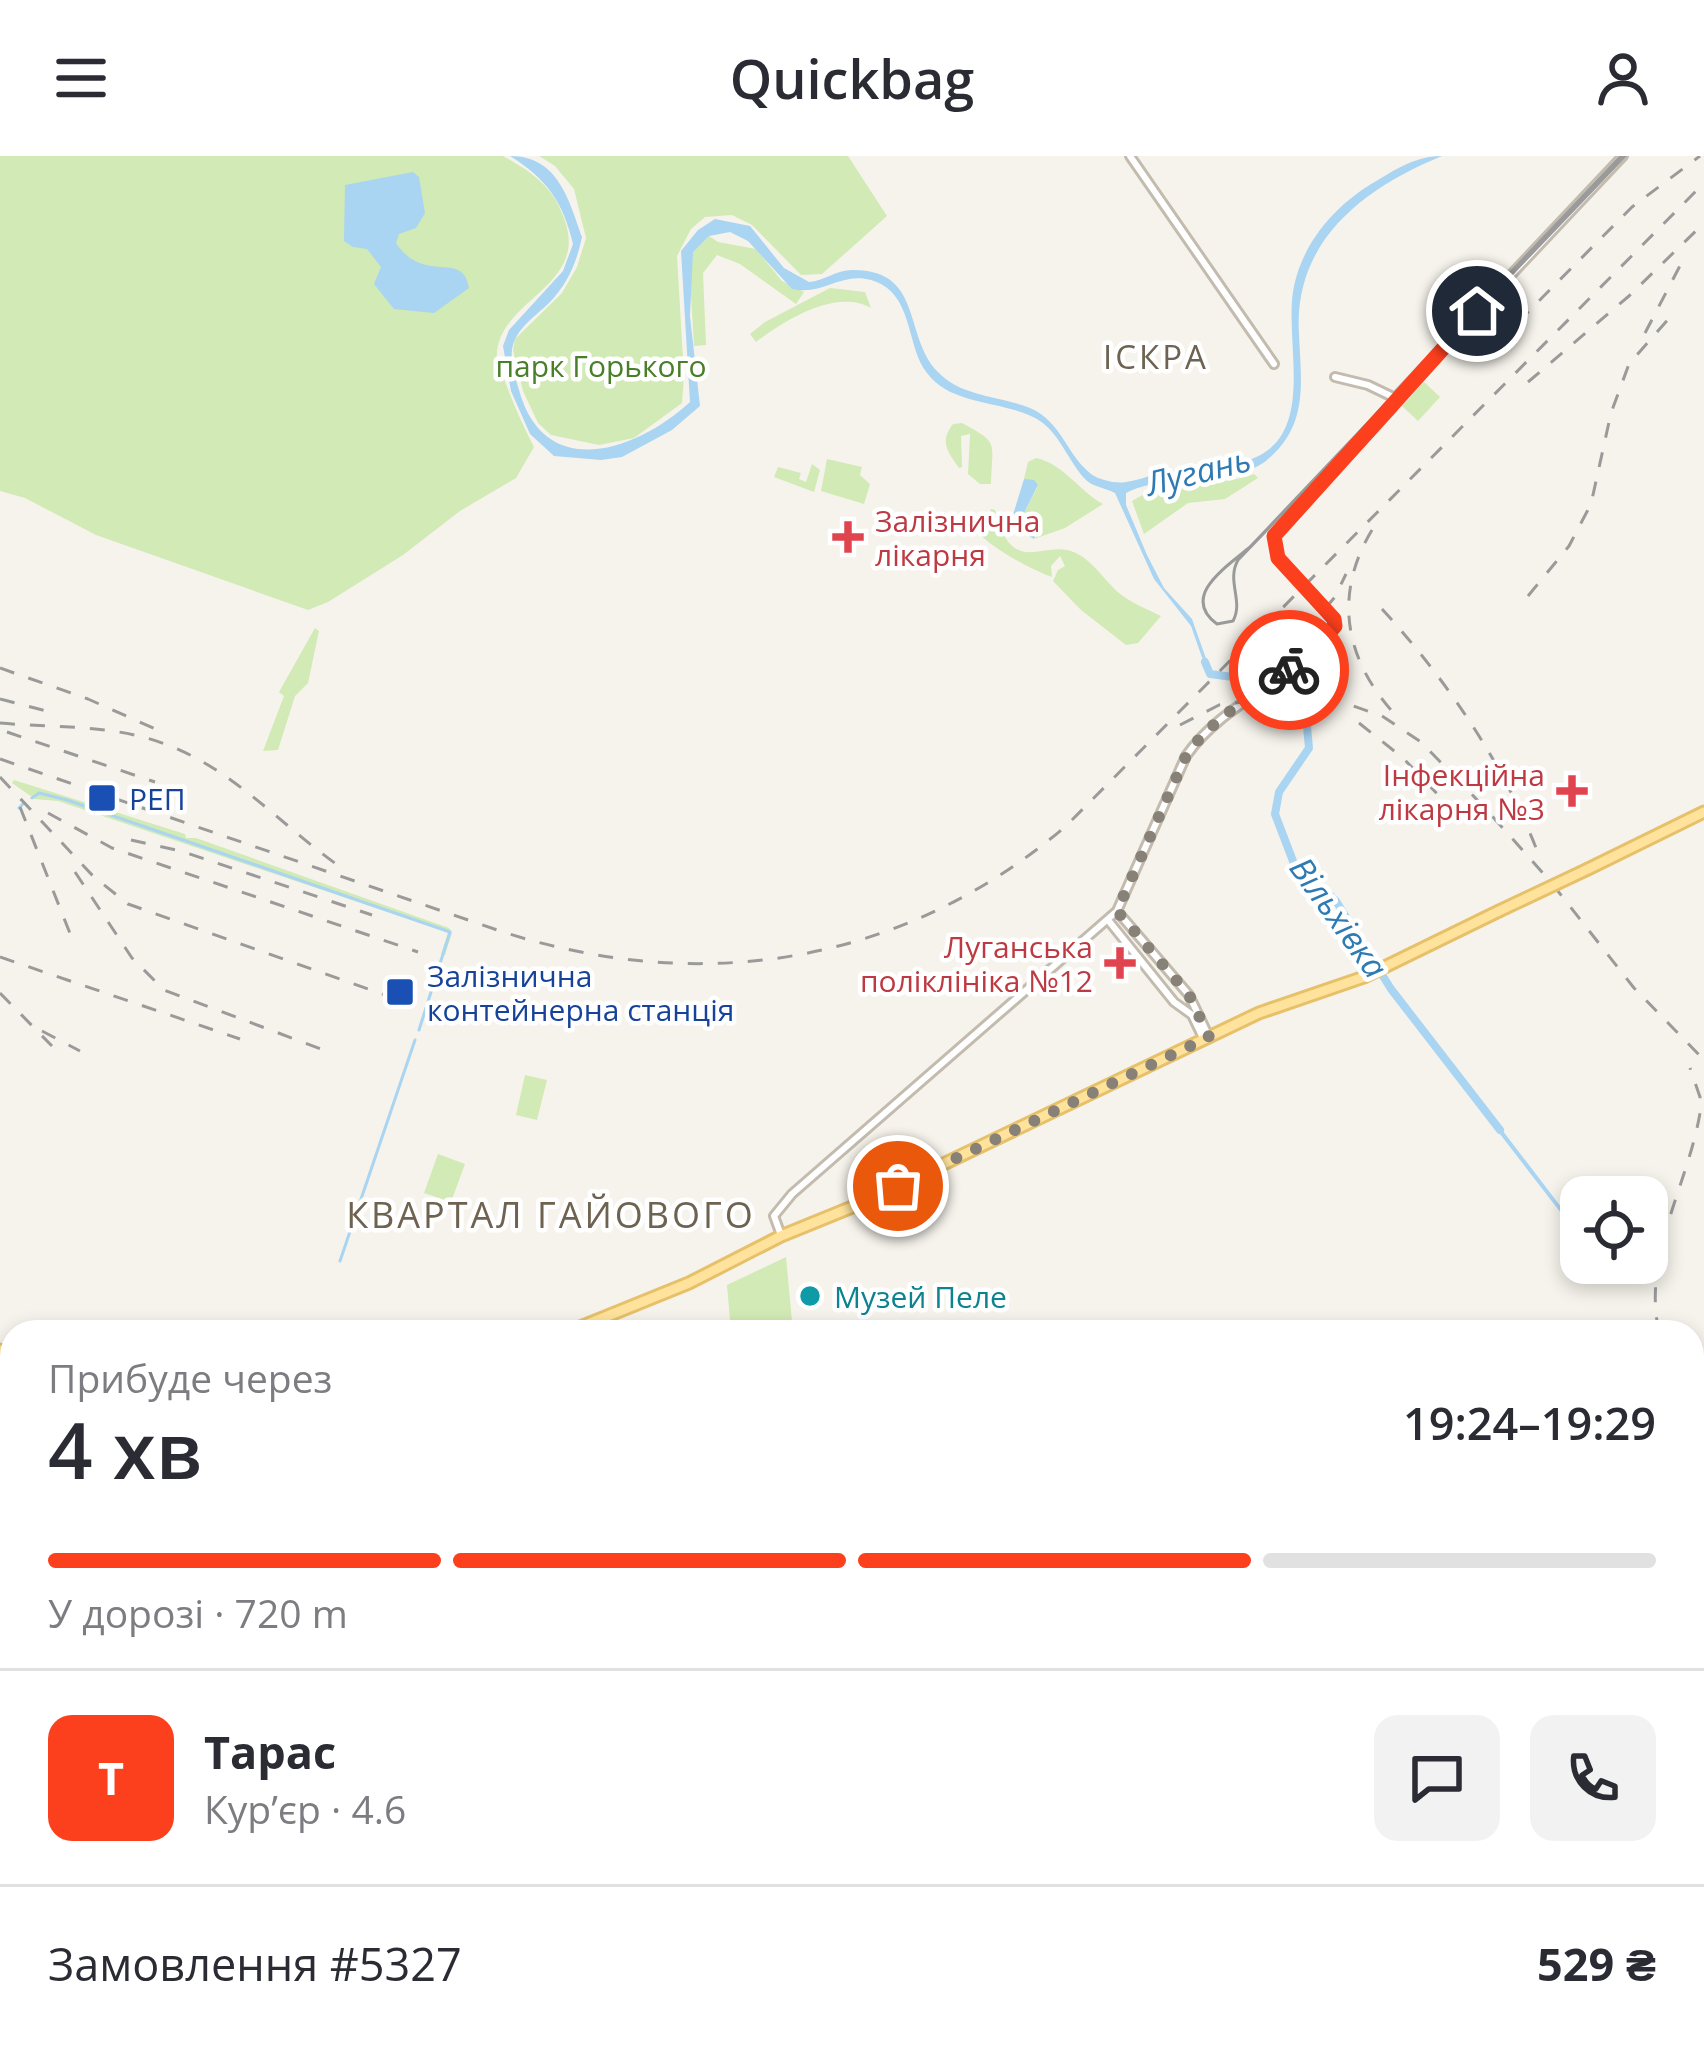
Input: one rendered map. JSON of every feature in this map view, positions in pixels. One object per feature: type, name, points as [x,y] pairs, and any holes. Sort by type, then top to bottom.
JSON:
[{"type":"main road","points":[[598,1320],[847,1210],[1259,1013],[1364,977],[1704,812]]},
{"type":"street","points":[[1130,156],[1274,364]]},
{"type":"street","points":[[781,1236],[774,1216],[792,1194],[1117,911],[1186,756],[1220,720],[1309,655],[1335,626],[1334,619],[1278,558],[1274,536],[1392,408],[1395,398],[1623,156]]},
{"type":"street","points":[[1335,377],[1395,398]]},
{"type":"street","points":[[1117,911],[1189,995],[1206,1038]]},
{"type":"street","points":[[1108,920],[1174,1002],[1192,1015],[1206,1038]]},
{"type":"green space","points":[[0,156],[503,156],[514,162],[555,199],[569,244],[564,263],[508,324],[499,341],[498,366],[534,447],[516,478],[460,511],[403,555],[308,610],[96,535],[25,498],[0,491]]},
{"type":"green space","name":"парк Горького","points":[[539,156],[848,156],[887,216],[822,274],[801,275],[752,225],[732,215],[705,217],[691,229],[677,256],[682,403],[634,438],[599,445],[551,435],[538,423],[523,391],[513,350],[515,339],[562,293],[586,238],[574,189],[555,166]]},
{"type":"green space","points":[[709,236],[756,249],[782,281],[804,292],[796,304],[740,264],[717,255],[703,273],[706,345],[694,346],[689,262],[692,252]]},
{"type":"green space","points":[[830,288],[865,292],[871,308],[857,303],[827,304],[796,316],[756,342],[750,334],[765,322]]},
{"type":"green space","points":[[1424,382],[1440,397],[1418,421],[1402,406]]},
{"type":"green space","points":[[962,423],[991,445],[991,484],[980,484],[968,474],[970,434],[961,436],[962,467],[949,452],[949,430]]},
{"type":"green space","points":[[1036,458],[1055,466],[1103,504],[1065,528],[1034,539],[1037,535],[1033,528],[1024,527],[1022,517],[1038,486],[1024,479],[1028,462]]},
{"type":"green space","points":[[827,459],[862,467],[860,475],[870,484],[864,504],[821,491]]},
{"type":"green space","points":[[812,464],[820,470],[814,492],[774,477],[778,467],[801,473],[799,479],[806,482]]},
{"type":"green space","points":[[1254,474],[1258,478],[1225,499],[1188,503],[1144,534],[1132,501],[1161,489]]},
{"type":"green space","points":[[991,509],[1002,532],[1020,551],[1076,553],[1124,597],[1161,616],[1138,643],[1126,645],[1053,581],[1065,566],[1060,556],[1051,566],[1052,577],[1008,556],[979,533],[974,526],[987,519]]},
{"type":"green space","points":[[315,628],[319,631],[308,683],[295,696],[278,750],[263,751],[284,696],[279,692]]},
{"type":"green space","points":[[14,780],[185,834],[449,928],[452,933],[445,955],[441,954],[448,933],[444,931],[58,801],[35,799]]},
{"type":"green space","points":[[525,1075],[547,1080],[537,1120],[516,1115]]},
{"type":"green space","points":[[438,1154],[465,1164],[451,1202],[424,1193]]},
{"type":"green space","points":[[786,1257],[792,1320],[730,1320],[727,1285]]},
{"type":"water","name":"Лугань","points":[[510,156],[540,163],[550,172],[566,195],[582,237],[566,281],[519,333],[512,350],[519,390],[532,419],[549,438],[571,448],[620,444],[645,434],[690,402],[681,251],[698,230],[715,219],[750,226],[784,268],[809,282],[852,270],[891,281],[902,293],[927,358],[947,380],[1041,414],[1091,474],[1122,482],[1242,462],[1267,451],[1282,434],[1290,412],[1294,286],[1312,242],[1343,205],[1368,186],[1412,162],[1442,156],[1361,202],[1321,245],[1300,301],[1300,402],[1281,447],[1267,460],[1237,474],[1160,483],[1126,493],[1126,505],[1147,555],[1164,588],[1192,619],[1209,667],[1191,626],[1154,579],[1115,493],[1086,480],[1044,424],[937,384],[921,363],[899,302],[881,284],[856,278],[815,289],[792,289],[748,241],[730,232],[709,236],[693,252],[690,316],[700,406],[672,430],[622,457],[554,456],[530,434],[511,391],[503,346],[509,330],[563,271],[573,244],[552,193]]},
{"type":"water","points":[[413,172],[419,177],[425,213],[416,228],[399,234],[396,243],[419,263],[459,271],[469,288],[434,313],[394,309],[374,284],[381,267],[367,249],[344,241],[345,185]]},
{"type":"water","points":[[1024,479],[1038,485],[1022,517],[1024,526],[1036,531],[1034,539],[1021,532],[1012,518]]},
{"type":"water","points":[[1496,1122],[1560,1206],[1560,1212],[1493,1125]]},
{"type":"waterway","name":"Вільхівка","points":[[1205,662],[1210,674],[1285,689],[1306,716],[1309,748],[1279,792],[1275,814],[1296,869],[1305,882],[1325,890],[1336,901],[1391,989],[1500,1130]]},
{"type":"waterway","points":[[32,798],[39,793],[67,800],[450,932],[419,1030]]},
{"type":"waterway","points":[[19,808],[23,804]]},
{"type":"waterway","points":[[340,1261],[415,1040]]},
{"type":"tram line","points":[[1621,156],[1250,547],[1211,582],[1203,603],[1217,624],[1233,621],[1236,613],[1238,560],[1625,156]]},
{"type":"railway","points":[[1518,322],[1632,207],[1700,156]]},
{"type":"railway","points":[[0,759],[503,932],[578,951],[653,962],[726,963],[799,955],[869,937],[938,910],[1004,873],[1066,826],[1704,183]]},
{"type":"railway","points":[[1528,382],[1629,296],[1704,223]]},
{"type":"railway","points":[[1645,333],[1684,258]]},
{"type":"railway","points":[[1528,596],[1569,546],[1591,504],[1611,413],[1629,364],[1671,316]]},
{"type":"railway","points":[[1372,530],[1352,577],[1350,623],[1363,668],[1391,710]]},
{"type":"railway","points":[[1305,632],[1335,597],[1346,574]]},
{"type":"railway","points":[[1382,609],[1471,724],[1508,787],[1538,853]]},
{"type":"railway","points":[[0,668],[160,731]]},
{"type":"railway","points":[[0,699],[58,714]]},
{"type":"railway","points":[[1180,725],[1219,705],[1268,699],[1336,700],[1382,716],[1421,742],[1485,808],[1634,988],[1704,1060]]},
{"type":"railway","points":[[0,723],[104,730],[165,744],[235,783],[339,866]]},
{"type":"railway","points":[[1359,723],[1403,758],[1462,820]]},
{"type":"railway","points":[[7,732],[155,782]]},
{"type":"railway","points":[[0,777],[93,876],[128,904],[388,996]]},
{"type":"railway","points":[[20,807],[73,941]]},
{"type":"railway","points":[[48,813],[112,848],[418,952]]},
{"type":"railway","points":[[131,840],[181,851],[372,915]]},
{"type":"railway","points":[[75,872],[132,958],[164,990],[321,1049]]},
{"type":"railway","points":[[0,957],[240,1039]]},
{"type":"railway","points":[[0,993],[52,1046]]},
{"type":"railway","points":[[42,1031],[80,1051]]},
{"type":"railway","points":[[1657,1320],[1661,1248],[1700,1113],[1690,1068]]},
{"type":"way so far","points":[[898,1186],[1209,1037],[1189,995],[1117,911],[1197,740],[1289,670]]},
{"type":"place","name":"Залізнична лікарня","points":[[848,537]]},
{"type":"place","name":"Інфекційна лікарня №3","points":[[1572,791]]},
{"type":"place","name":"РЕП","points":[[102,798]]},
{"type":"place","name":"Луганська поліклініка №12","points":[[1120,963]]},
{"type":"place","name":"Залізнична контейнерна станція","points":[[400,992]]},
{"type":"place","name":"Музей Пеле","points":[[810,1296]]},
{"type":"district","name":"ІСКРА","points":[[1156,356]]},
{"type":"district","name":"КВАРТАЛ ГАЙОВОГО","points":[[551,1214]]},
{"type":"route","points":[[1289,670],[1335,626],[1334,619],[1278,558],[1274,536],[1477,311]]}]
